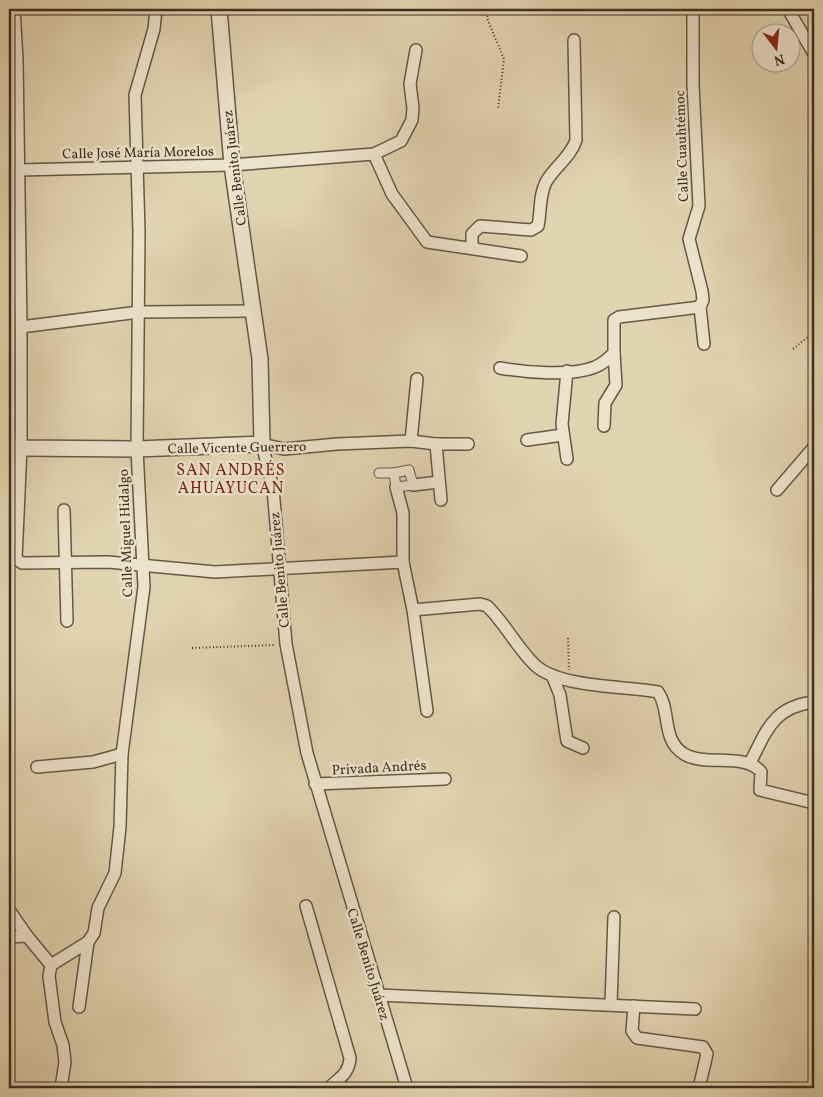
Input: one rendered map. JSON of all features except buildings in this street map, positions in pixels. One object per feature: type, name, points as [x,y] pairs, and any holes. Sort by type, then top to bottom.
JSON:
[{"type":"street","points":[[14,9],[17,60],[21,328],[15,447],[16,559],[22,563],[108,562],[144,567],[215,572],[281,570],[403,562]]},
{"type":"street","name":"Calle Miguel Hidalgo","points":[[79,1006],[88,942],[94,933],[98,908],[115,873],[120,827],[122,754],[143,600],[144,567],[137,448],[139,312],[135,95],[139,75],[151,43],[156,9]]},
{"type":"street","name":"Calle Benito Juárez","points":[[219,9],[232,165],[260,359],[262,444],[272,488],[281,570],[286,644],[307,753],[315,784],[407,1088]]},
{"type":"street","name":"Calle Cuauhtémoc","points":[[693,9],[693,85],[699,206],[689,239],[702,291],[703,300],[700,307],[704,344]]},
{"type":"street","points":[[788,9],[814,54]]},
{"type":"street","points":[[472,247],[475,228],[487,226],[531,230],[538,226],[543,188],[556,166],[573,150],[576,140],[574,40]]},
{"type":"street","name":"Calle José María Morelos","points":[[18,170],[232,165],[374,154],[401,141],[412,120],[410,84],[416,50]]},
{"type":"street","points":[[374,154],[392,194],[427,242],[472,247],[521,256]]},
{"type":"street","points":[[604,426],[605,403],[616,386],[614,320],[619,317],[700,307]]},
{"type":"street","points":[[21,328],[139,312],[253,311]]},
{"type":"street","points":[[500,368],[519,371],[567,371],[593,368],[604,363],[614,354]]},
{"type":"street","points":[[567,371],[563,435],[567,459]]},
{"type":"street","points":[[411,440],[417,379]]},
{"type":"street","points":[[527,440],[563,435]]},
{"type":"street","name":"Calle Vicente Guerrero","points":[[15,447],[137,448],[262,444],[284,449],[411,440],[436,444],[468,444]]},
{"type":"street","points":[[436,444],[441,500]]},
{"type":"street","points":[[776,490],[814,447]]},
{"type":"street","points":[[379,473],[409,470],[413,485]]},
{"type":"street","points":[[394,473],[403,513],[403,562],[413,610],[427,712]]},
{"type":"street","points":[[396,487],[439,482]]},
{"type":"street","points":[[64,510],[67,621]]},
{"type":"street","points":[[413,610],[480,604],[487,606],[537,667],[552,675],[569,680],[608,687],[658,692],[661,696],[668,730],[674,744],[684,754],[697,759],[750,763],[761,772],[760,790],[814,803]]},
{"type":"street","points":[[552,675],[560,695],[568,741],[583,748]]},
{"type":"street","points":[[750,763],[771,722],[783,711],[800,703],[814,702]]},
{"type":"street","points":[[37,767],[93,762],[122,754]]},
{"type":"street","name":"Privada Andrés","points":[[315,784],[445,779]]},
{"type":"street","points":[[306,906],[350,1058],[349,1068],[343,1077],[329,1088]]},
{"type":"street","points":[[9,910],[51,965],[50,976],[55,1022],[64,1045],[65,1062],[61,1088]]},
{"type":"street","points":[[611,1004],[614,917]]},
{"type":"street","points":[[9,937],[27,936]]},
{"type":"street","points":[[51,965],[88,942]]},
{"type":"street","points":[[378,995],[694,1009]]},
{"type":"street","points":[[634,1006],[632,1031],[637,1038],[703,1047],[706,1049],[707,1054],[699,1088]]},
{"type":"path","points":[[490,9],[487,18],[504,59],[498,109]]},
{"type":"path","points":[[793,349],[814,332]]},
{"type":"path","points":[[568,638],[569,680]]},
{"type":"path","points":[[192,648],[286,644]]},
{"type":"district","name":"SAN ANDRÉS AHUAYUCAN","points":[[231,478]]}]
